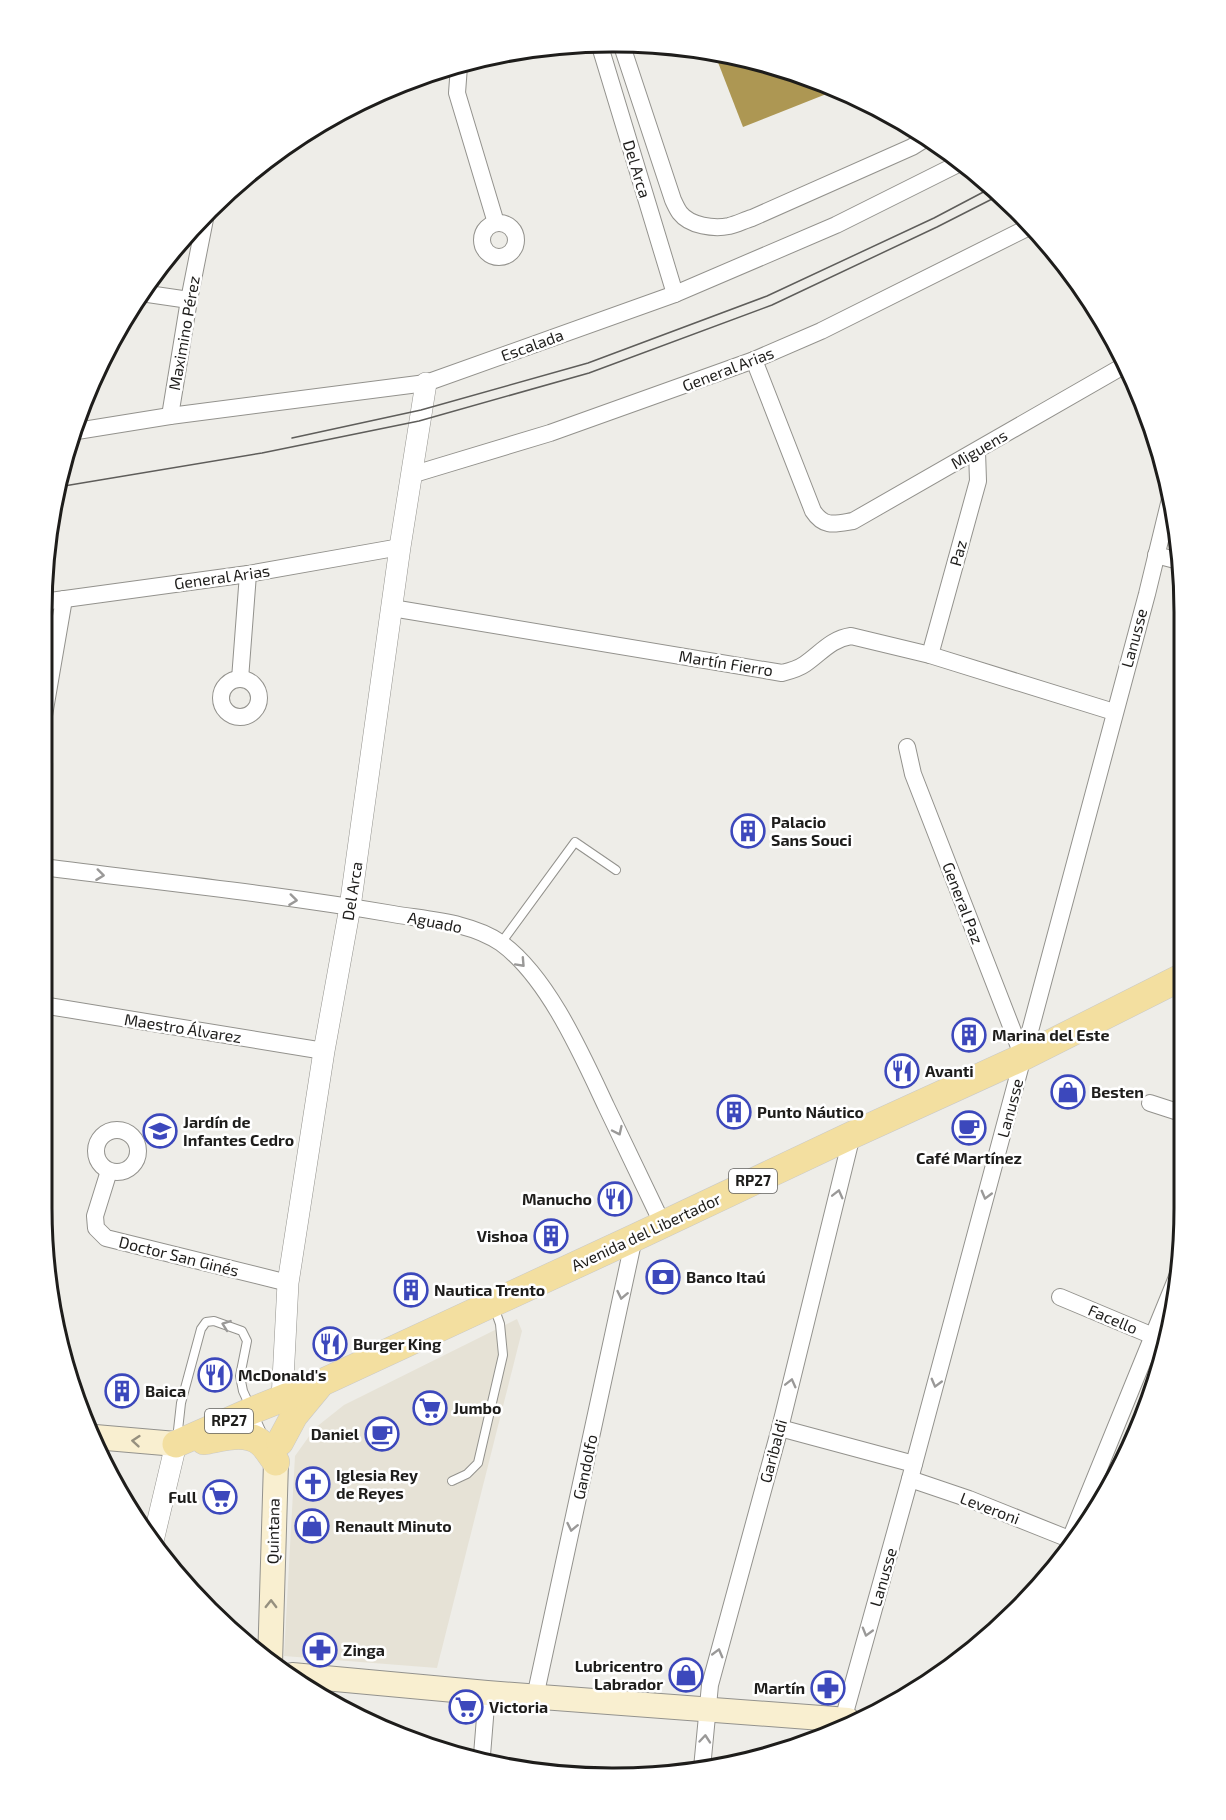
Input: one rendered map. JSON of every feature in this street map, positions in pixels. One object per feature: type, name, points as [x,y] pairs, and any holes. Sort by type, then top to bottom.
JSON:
[{"type":"main road","name":"Avenida del Libertador","points":[[102,1438],[176,1444],[282,1400],[1023,1057],[1174,981]]},
{"type":"main road","name":"RP27","points":[[176,1444],[240,1436],[262,1443],[278,1452],[286,1428],[303,1403],[321,1383]]},
{"type":"main road","name":"Quintana","points":[[270,1651],[282,1400]]},
{"type":"main road","points":[[308,1676],[535,1697],[839,1720]]},
{"type":"street","name":"Del Arca","points":[[602,53],[675,294]]},
{"type":"street","points":[[624,53],[673,200],[680,213],[688,220],[699,224],[715,228],[752,218],[918,143]]},
{"type":"street","points":[[458,75],[457,93],[496,223]]},
{"type":"street","name":"Escalada","points":[[83,430],[170,416],[426,382],[675,294],[836,225],[952,166]]},
{"type":"street","name":"General Arias","points":[[411,476],[550,433],[754,360],[820,331],[1022,230]]},
{"type":"street","name":"Maximino Pérez","points":[[170,416],[202,232]]},
{"type":"street","points":[[152,295],[189,300]]},
{"type":"street","name":"Miguens","points":[[754,360],[813,511],[818,518],[831,525],[853,520],[1118,369]]},
{"type":"street","name":"Del Arca","points":[[282,1400],[288,1282],[324,1051],[350,907],[400,547],[426,382]]},
{"type":"street","name":"Paz","points":[[930,655],[978,481],[977,451]]},
{"type":"street","name":"Lanusse","points":[[847,1716],[1165,518]]},
{"type":"street","name":"General Arias","points":[[53,601],[249,574],[400,547]]},
{"type":"street","points":[[1156,555],[1171,559]]},
{"type":"street","points":[[240,679],[249,574]]},
{"type":"street","points":[[52,669],[64,599]]},
{"type":"street","name":"Martín Fierro","points":[[392,608],[782,672],[805,664],[840,638],[851,636],[930,655],[1114,712]]},
{"type":"street","name":"General Paz","points":[[907,747],[913,774],[1023,1057]]},
{"type":"street","name":"Aguado","points":[[52,868],[350,907],[458,926],[482,933],[501,943],[531,973],[574,1039],[663,1225]]},
{"type":"street","name":"Maestro Álvarez","points":[[52,1007],[324,1051]]},
{"type":"street","points":[[1150,1103],[1174,1111]]},
{"type":"street","name":"Garibaldi","points":[[703,1760],[710,1685],[780,1428],[852,1135]]},
{"type":"street","name":"Doctor San Ginés","points":[[110,1171],[95,1216],[96,1228],[106,1238],[288,1282]]},
{"type":"street","name":"Gandolfo","points":[[535,1697],[634,1238]]},
{"type":"street","name":"Facello","points":[[1060,1297],[1158,1337]]},
{"type":"street","points":[[1080,1517],[1156,1346]]},
{"type":"street","name":"Leveroni","points":[[780,1428],[912,1472],[969,1499],[1065,1538]]},
{"type":"street","points":[[156,1530],[176,1444]]},
{"type":"street","points":[[482,1752],[488,1693]]},
{"type":"lane","points":[[501,943],[575,842],[616,870]]},
{"type":"lane","points":[[452,1481],[467,1474],[478,1462],[504,1355],[500,1324],[493,1304]]},
{"type":"lane","points":[[176,1444],[181,1403],[201,1329],[206,1322],[214,1321],[242,1331],[248,1341],[240,1376],[251,1411],[278,1452]]},
{"type":"shaded area","points":[[718,62],[793,82],[825,94],[743,127]]},
{"type":"shaded area","points":[[517,1319],[522,1331],[437,1668],[284,1656],[295,1456],[315,1428],[344,1405]]},
{"type":"tram line","points":[[292,438],[421,410],[588,363],[767,296],[934,218],[983,192]]},
{"type":"tram line","points":[[68,485],[262,453],[419,421],[589,373],[772,305],[991,200]]},
{"type":"place","name":"Palacio Sans Souci","points":[[748,831]]},
{"type":"place","name":"Marina del Este","points":[[969,1035]]},
{"type":"place","name":"Avanti","points":[[902,1071]]},
{"type":"place","name":"Besten","points":[[1068,1092]]},
{"type":"place","name":"Punto Náutico","points":[[734,1112]]},
{"type":"place","name":"Café Martínez","points":[[969,1128]]},
{"type":"place","name":"Jardín de Infantes Cedro","points":[[160,1131]]},
{"type":"place","name":"Manucho","points":[[615,1199]]},
{"type":"place","name":"Vishoa","points":[[551,1236]]},
{"type":"place","name":"Banco Itaú","points":[[663,1277]]},
{"type":"place","name":"Nautica Trento","points":[[411,1290]]},
{"type":"place","name":"Burger King","points":[[330,1344]]},
{"type":"place","name":"McDonald's","points":[[215,1375]]},
{"type":"place","name":"Baica","points":[[122,1391]]},
{"type":"place","name":"Jumbo","points":[[430,1408]]},
{"type":"place","name":"Daniel","points":[[382,1434]]},
{"type":"place","name":"Iglesia Rey de Reyes","points":[[313,1484]]},
{"type":"place","name":"Full","points":[[220,1497]]},
{"type":"place","name":"Renault Minuto","points":[[312,1526]]},
{"type":"place","name":"Zinga","points":[[320,1650]]},
{"type":"place","name":"Lubricentro Labrador","points":[[686,1675]]},
{"type":"place","name":"Martín","points":[[828,1688]]},
{"type":"place","name":"Victoria","points":[[466,1707]]}]
